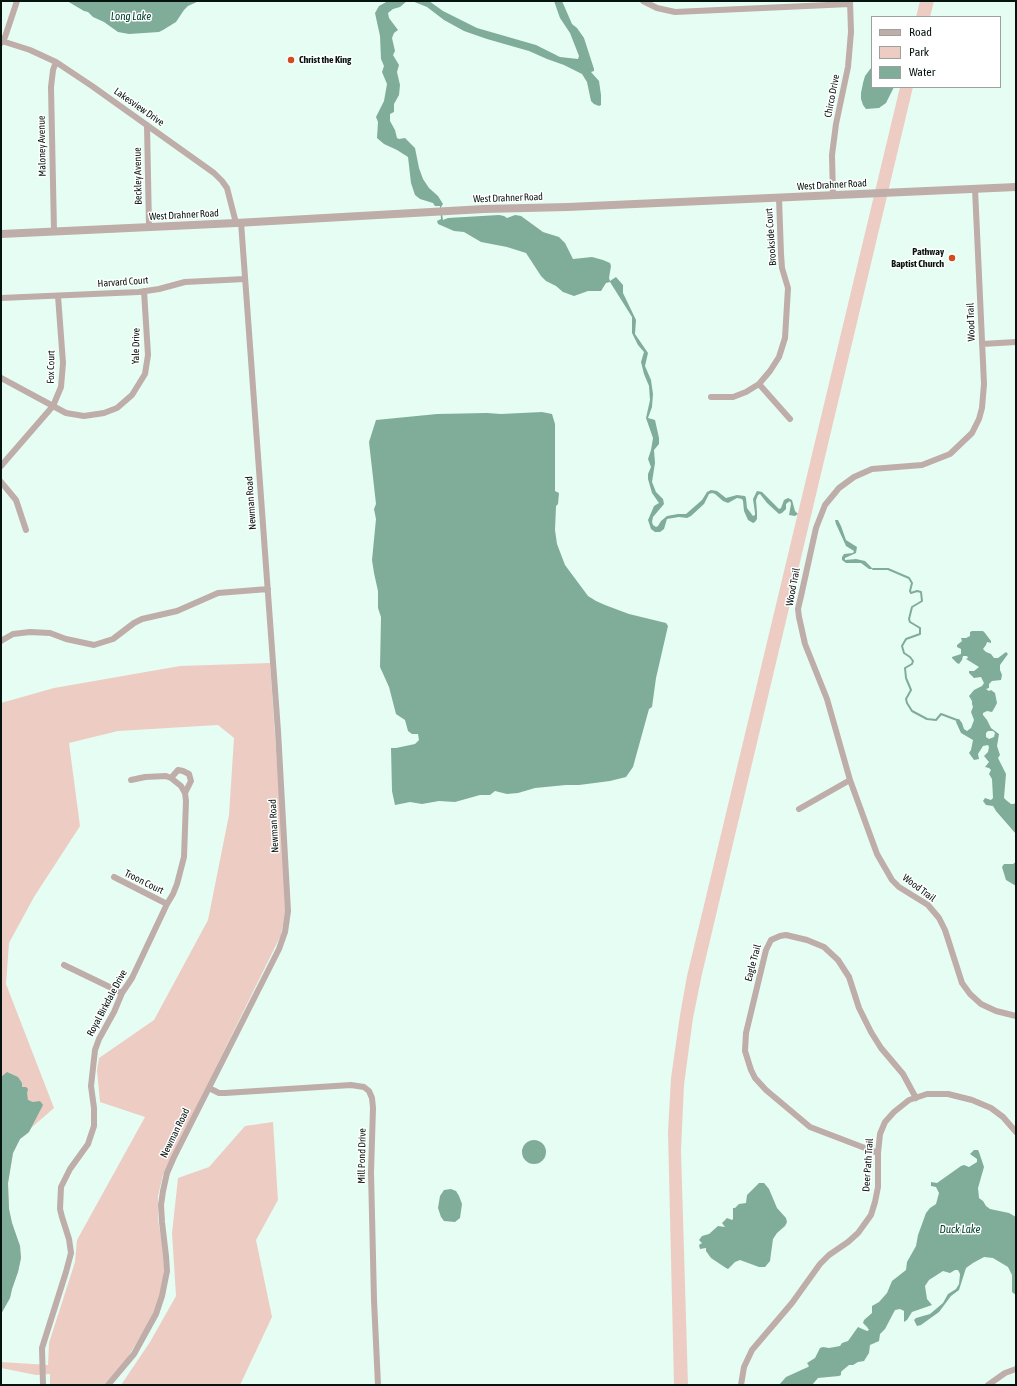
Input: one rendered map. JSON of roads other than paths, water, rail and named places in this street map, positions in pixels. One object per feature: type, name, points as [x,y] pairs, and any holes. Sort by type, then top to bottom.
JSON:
[{"type":"street","points":[[2,42],[17,1]]},
{"type":"street","points":[[643,1],[657,8],[675,12],[850,3]]},
{"type":"street","name":"Chirco Drive","points":[[833,196],[832,155],[836,124],[848,67],[851,32],[850,3]]},
{"type":"street","name":"Lakesview Drive","points":[[2,42],[30,50],[56,62],[214,173],[227,188],[238,222]]},
{"type":"street","name":"Maloney Avenue","points":[[54,231],[51,87],[53,70],[56,62]]},
{"type":"street","name":"Beckley Avenue","points":[[147,125],[149,227]]},
{"type":"street","name":"West Drahner Road","points":[[1,234],[484,209],[568,207],[1016,187]]},
{"type":"street","name":"Wood Trail","points":[[975,189],[984,396],[982,408],[972,433],[950,454],[922,465],[872,469],[854,477],[839,488],[825,505],[816,528],[798,609],[805,644],[827,699],[850,780],[871,840],[880,860],[892,880],[899,887],[928,905],[939,918],[945,930],[962,983],[970,994],[981,1004],[996,1011],[1016,1016]]},
{"type":"street","name":"Brookside Court","points":[[711,397],[733,397],[746,392],[759,384],[779,357],[785,338],[788,288],[782,268],[780,254],[779,198]]},
{"type":"street","name":"Newman Road","points":[[108,1385],[134,1354],[156,1314],[162,1296],[166,1271],[166,1256],[162,1222],[162,1191],[174,1156],[279,949],[285,932],[288,911],[288,887],[268,589],[265,566],[245,279],[238,222]]},
{"type":"street","name":"Harvard Court","points":[[1,298],[144,291],[159,289],[185,282],[245,279]]},
{"type":"street","name":"Yale Drive","points":[[1,378],[66,413],[84,416],[104,414],[118,408],[132,395],[145,374],[148,356],[144,291]]},
{"type":"street","name":"Fox Court","points":[[1,466],[53,406],[61,386],[63,377],[58,296]]},
{"type":"street","points":[[982,344],[1016,342]]},
{"type":"street","points":[[759,384],[790,419]]},
{"type":"street","points":[[1,482],[16,500],[26,530]]},
{"type":"street","points":[[1,641],[13,634],[30,632],[50,633],[66,639],[94,645],[113,638],[142,619],[177,611],[218,592],[268,589]]},
{"type":"street","name":"Royal Birkdale Drive","points":[[42,1385],[42,1348],[71,1254],[70,1239],[61,1213],[61,1187],[70,1169],[84,1151],[92,1135],[94,1126],[94,1108],[91,1080],[95,1050],[122,993],[132,978],[166,904],[177,884],[184,857],[186,822],[185,793],[191,781],[189,774],[178,770],[171,778],[156,776],[131,780]]},
{"type":"street","points":[[171,778],[181,786],[185,793]]},
{"type":"street","points":[[799,809],[850,780]]},
{"type":"street","name":"Troon Court","points":[[114,877],[166,904]]},
{"type":"street","name":"Eagle Trail","points":[[878,1153],[810,1126],[766,1090],[751,1070],[745,1051],[746,1033],[766,950],[771,940],[786,935],[807,940],[824,948],[838,960],[849,977],[859,1008],[871,1032],[903,1074],[916,1098]]},
{"type":"street","points":[[64,965],[122,993]]},
{"type":"street","name":"Mill Pond Drive","points":[[209,1088],[225,1093],[351,1085],[364,1087],[369,1091],[372,1098],[373,1108],[371,1172],[374,1300],[378,1385]]},
{"type":"street","name":"Deer Path Trail","points":[[741,1385],[744,1367],[752,1350],[794,1301],[820,1264],[829,1255],[858,1233],[871,1214],[878,1187],[878,1153],[880,1134],[885,1122],[901,1106],[909,1100],[927,1094],[948,1094],[972,1100],[991,1108],[1003,1117],[1016,1132]]},
{"type":"street","points":[[988,1385],[1005,1373],[1016,1369]]},
{"type":"water","name":"Long Lake","points":[[67,1],[199,1],[188,6],[176,22],[159,32],[129,34],[118,32],[104,22],[93,17],[88,12]]},
{"type":"water","points":[[388,1],[407,1],[400,7],[393,9],[388,13],[389,18],[398,30],[394,33],[392,38],[395,51],[393,55],[399,65],[397,72],[400,85],[399,95],[394,104],[394,112],[390,114],[390,121],[397,138],[405,138],[415,148],[423,179],[443,204],[441,207],[443,220],[448,218],[499,215],[507,218],[515,215],[521,216],[543,232],[559,237],[565,243],[573,259],[592,257],[610,263],[610,281],[616,277],[623,285],[623,293],[636,320],[635,334],[648,353],[645,366],[651,380],[653,394],[652,407],[648,418],[655,420],[659,438],[659,444],[654,450],[655,463],[652,482],[656,492],[663,499],[664,504],[653,517],[653,525],[656,527],[658,526],[667,516],[686,514],[702,500],[707,492],[711,490],[717,491],[726,498],[737,495],[745,496],[747,508],[753,516],[755,513],[753,499],[757,491],[762,492],[779,509],[781,508],[784,500],[788,498],[792,500],[795,511],[798,514],[795,516],[789,515],[791,504],[790,501],[786,504],[786,509],[779,514],[760,494],[756,500],[757,519],[753,523],[748,520],[744,511],[742,499],[737,498],[728,503],[712,493],[709,494],[704,504],[691,516],[687,518],[679,517],[667,519],[664,529],[660,532],[655,532],[651,529],[648,520],[654,506],[659,503],[652,493],[648,479],[648,474],[651,467],[648,459],[653,438],[646,418],[650,400],[649,386],[641,362],[644,352],[638,345],[632,333],[632,317],[610,282],[606,283],[601,291],[588,291],[574,296],[563,292],[541,276],[526,253],[507,247],[481,242],[464,232],[454,231],[438,224],[437,221],[441,219],[440,206],[435,206],[433,203],[420,199],[415,195],[411,183],[408,157],[384,144],[377,138],[378,122],[376,117],[384,101],[387,84],[382,72],[384,66],[381,59],[380,36],[375,13],[379,6]]},
{"type":"water","points":[[412,1],[429,1],[443,11],[477,28],[536,45],[560,57],[578,59],[579,56],[570,33],[560,18],[554,1],[562,1],[572,24],[584,38],[594,69],[594,71],[591,72],[599,81],[601,105],[599,106],[594,104],[591,101],[587,82],[582,74],[529,51],[464,31],[444,20],[427,7]]},
{"type":"water","points":[[871,68],[871,88],[894,88],[886,103],[879,108],[866,109],[863,105],[861,93],[865,76]]},
{"type":"water","points":[[542,412],[552,414],[555,424],[555,491],[559,493],[558,504],[556,506],[555,530],[557,544],[565,565],[588,596],[596,601],[629,614],[666,623],[668,626],[656,678],[652,707],[649,709],[633,767],[626,777],[610,781],[535,788],[518,793],[507,794],[495,791],[490,795],[480,795],[455,802],[439,801],[422,804],[410,802],[395,805],[392,791],[391,748],[415,744],[419,740],[418,734],[412,734],[408,731],[405,720],[396,714],[389,687],[380,667],[381,617],[378,608],[378,591],[372,560],[376,519],[374,509],[376,504],[369,442],[376,420],[437,414],[501,414]]},
{"type":"water","points":[[835,520],[838,520],[846,540],[857,547],[856,553],[845,558],[845,560],[856,559],[865,561],[873,569],[869,569],[861,563],[846,563],[842,560],[844,554],[853,553],[854,551],[846,546]]},
{"type":"water","points":[[983,631],[985,633],[991,643],[987,642],[983,649],[994,658],[998,658],[1006,652],[1008,654],[1000,665],[1002,675],[1001,680],[992,681],[989,684],[989,688],[986,689],[995,693],[997,703],[992,712],[987,711],[983,713],[983,715],[991,728],[999,734],[997,746],[1000,755],[998,758],[1006,774],[1004,798],[1011,804],[1016,802],[1016,834],[993,806],[986,805],[983,801],[985,798],[991,800],[993,798],[992,779],[989,774],[991,770],[985,767],[989,762],[984,756],[988,752],[988,745],[983,746],[978,754],[979,759],[974,760],[969,753],[973,740],[961,733],[956,722],[957,719],[959,719],[964,729],[967,731],[971,728],[974,720],[971,712],[973,707],[972,701],[969,696],[974,690],[982,686],[984,683],[981,677],[974,678],[969,673],[969,671],[974,671],[979,667],[966,659],[968,658],[967,656],[963,656],[959,664],[952,658],[961,654],[961,649],[957,647],[957,645],[962,641],[961,638],[970,636],[970,632]],"holes":[[[988,731],[993,731],[995,733],[994,737],[989,739],[986,737],[986,733]]]},
{"type":"water","points":[[1016,862],[1016,886],[1006,880],[1002,867],[1004,864],[1013,864]]},
{"type":"water","points":[[7,1072],[18,1077],[22,1083],[22,1087],[26,1087],[28,1089],[28,1100],[33,1102],[40,1101],[43,1105],[29,1132],[20,1139],[13,1153],[8,1183],[9,1209],[20,1246],[21,1258],[10,1298],[1,1314],[1,1077]]},
{"type":"water","points":[[534,1140],[542,1144],[546,1152],[542,1160],[534,1164],[526,1160],[522,1152],[526,1144]]},
{"type":"water","name":"Duck Lake","points":[[974,1150],[978,1150],[984,1167],[978,1188],[979,1198],[990,1209],[1009,1213],[1016,1217],[1016,1295],[1012,1292],[1012,1275],[1008,1267],[993,1258],[984,1257],[966,1268],[959,1290],[951,1296],[939,1312],[921,1325],[917,1326],[914,1320],[916,1318],[930,1314],[943,1303],[948,1294],[956,1289],[959,1284],[960,1274],[958,1270],[950,1273],[943,1271],[929,1280],[925,1286],[927,1299],[932,1305],[912,1312],[904,1322],[904,1311],[900,1309],[895,1310],[885,1329],[880,1334],[879,1341],[870,1345],[869,1353],[864,1361],[849,1365],[841,1372],[841,1375],[839,1376],[818,1378],[812,1385],[779,1385],[786,1377],[808,1367],[809,1366],[807,1363],[815,1358],[820,1348],[840,1346],[842,1343],[848,1341],[858,1327],[867,1331],[869,1330],[863,1323],[864,1320],[872,1313],[872,1306],[879,1302],[887,1293],[892,1281],[906,1270],[907,1262],[916,1246],[918,1235],[926,1213],[936,1204],[939,1193],[936,1187],[931,1186],[931,1182],[937,1183],[961,1166],[964,1165],[969,1167],[977,1162],[977,1159],[970,1154]]},
{"type":"water","points":[[759,1183],[764,1183],[769,1189],[777,1208],[786,1218],[787,1222],[773,1239],[770,1261],[765,1267],[759,1267],[740,1260],[735,1262],[728,1269],[711,1258],[706,1251],[706,1248],[700,1249],[699,1245],[702,1243],[699,1240],[702,1236],[709,1234],[718,1226],[725,1227],[722,1223],[727,1218],[733,1219],[733,1208],[739,1204],[746,1203],[747,1195]]},
{"type":"water","points":[[451,1189],[456,1191],[462,1204],[460,1218],[455,1222],[444,1221],[438,1208],[440,1196],[444,1190]]},
{"type":"waterway","points":[[873,569],[888,569],[909,578],[912,583],[911,593],[917,591],[921,592],[922,601],[912,607],[909,619],[910,622],[920,628],[920,634],[906,639],[902,646],[904,653],[913,661],[912,664],[905,668],[906,678],[911,690],[906,699],[907,703],[912,711],[927,719],[936,720],[941,714],[957,720]]},
{"type":"place","name":"Christ the King","points":[[291,60]]},
{"type":"place","name":"Pathway Baptist Church","points":[[952,258]]}]
